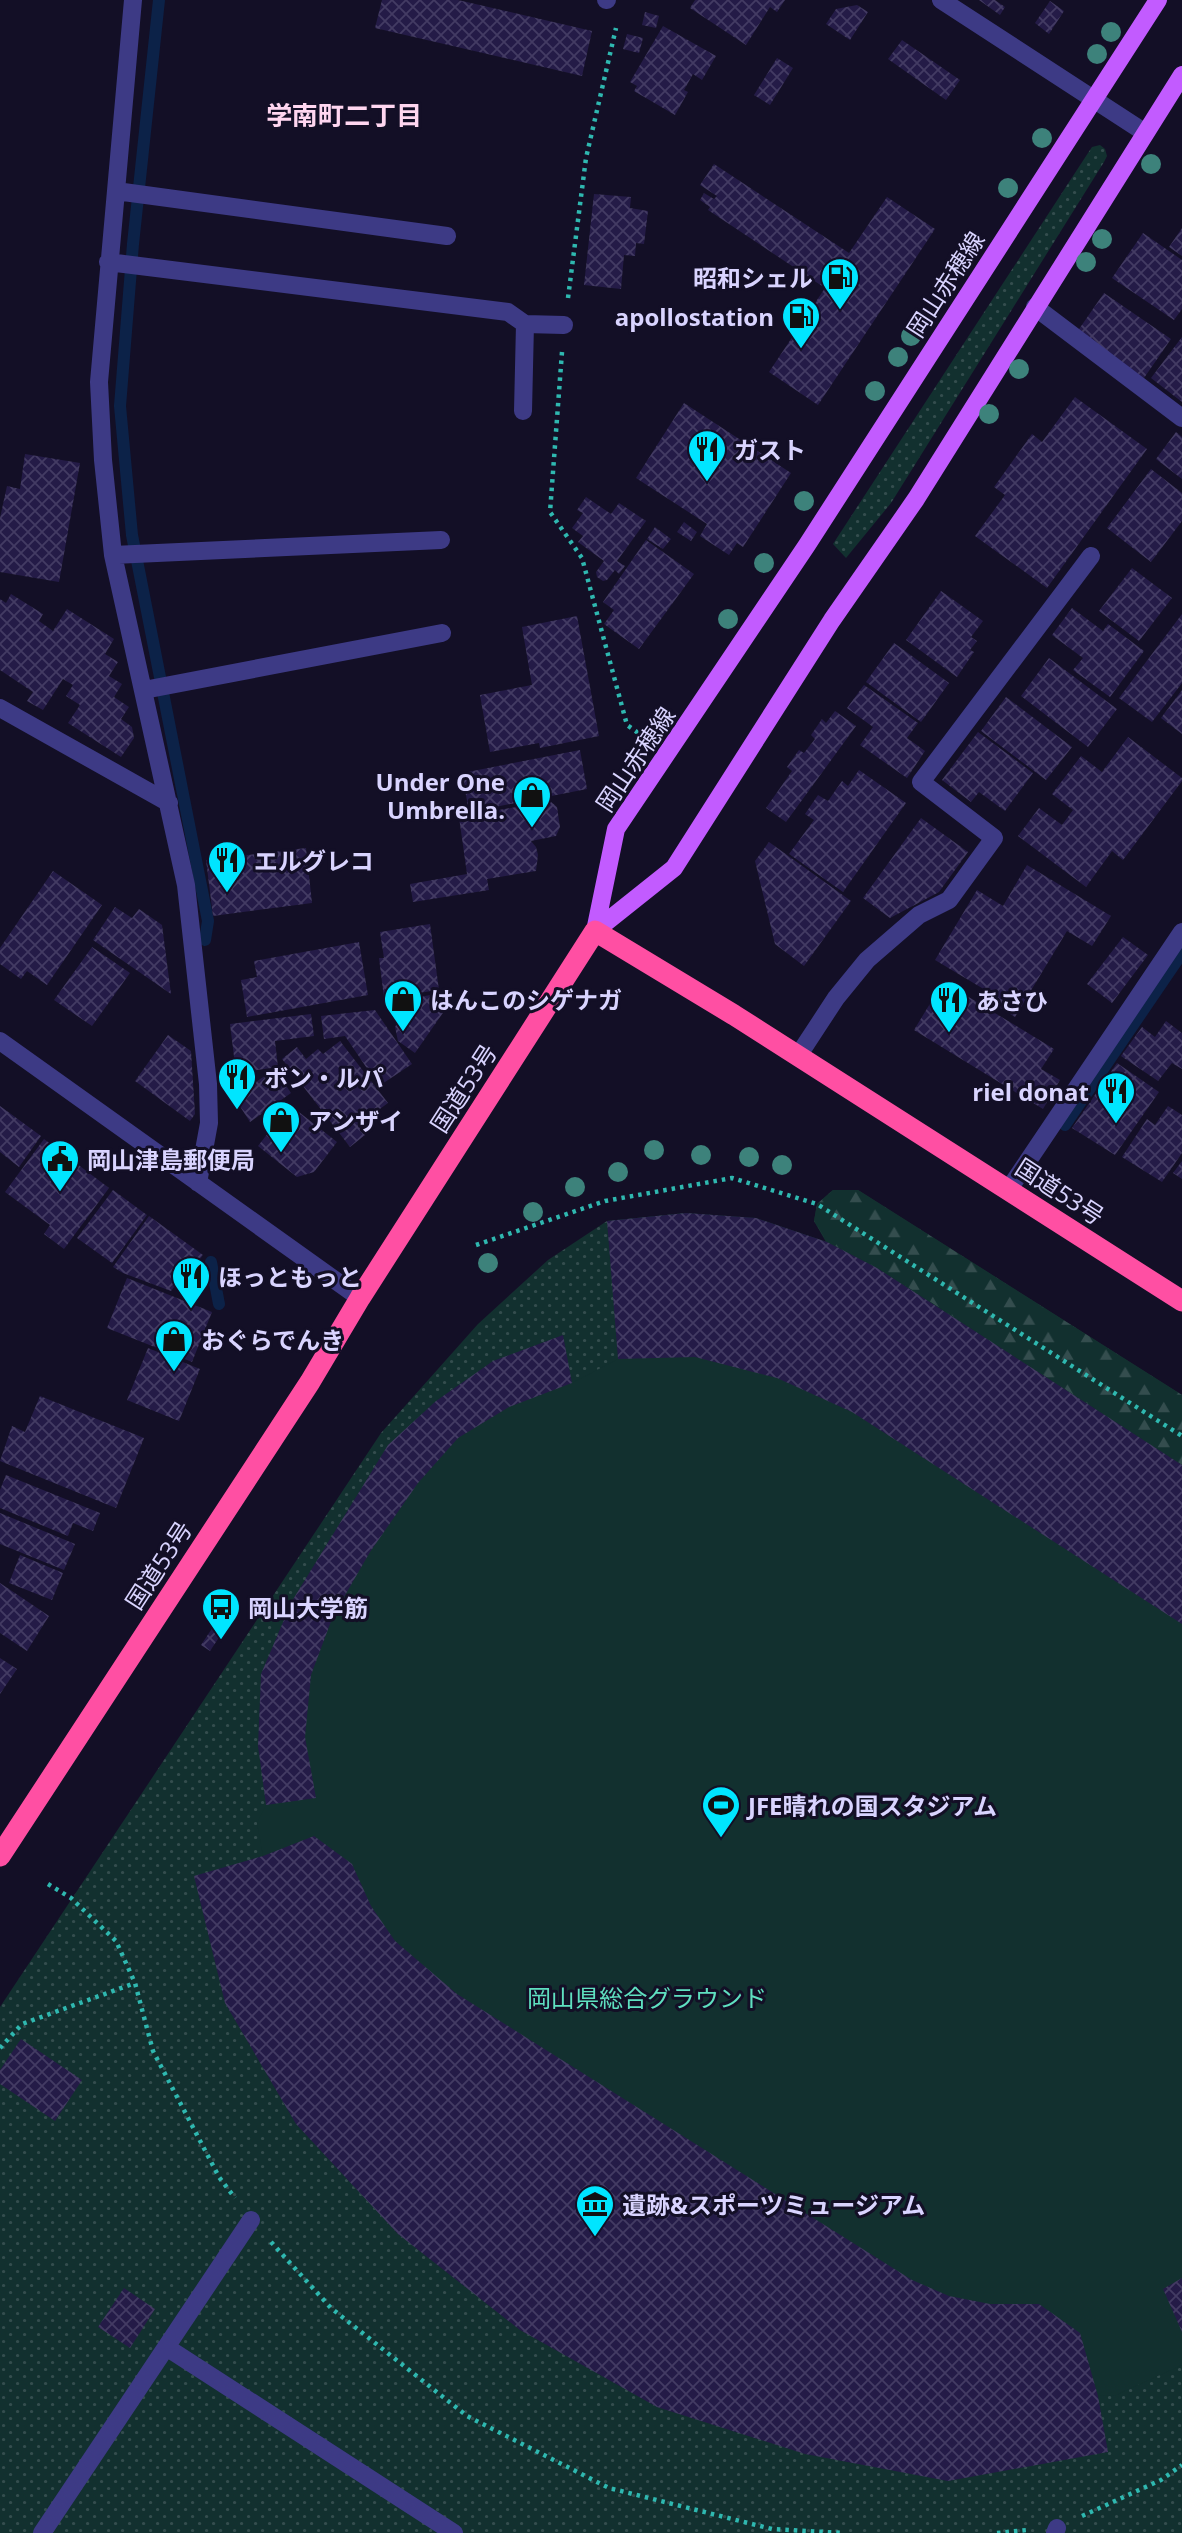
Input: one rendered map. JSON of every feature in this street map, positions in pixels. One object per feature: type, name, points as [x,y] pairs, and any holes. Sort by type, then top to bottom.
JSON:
[{"type":"highway","name":"国道53号","points":[[0,1856],[310,1382],[360,1298],[595,931],[799,1056],[1182,1301]]},
{"type":"main road","name":"岡山赤穂線","points":[[595,931],[616,829],[807,545],[1158,0]]},
{"type":"main road","points":[[595,931],[674,868],[832,621],[915,499],[1182,75]]},
{"type":"street","points":[[133,0],[131,192],[108,262],[99,382],[103,460],[156,688],[169,803],[186,885],[208,1083],[209,1123],[198,1183]]},
{"type":"street","points":[[941,0],[1144,132]]},
{"type":"street","points":[[131,192],[447,236]]},
{"type":"street","points":[[108,262],[508,312],[525,324],[565,325]]},
{"type":"street","points":[[1035,307],[1182,418]]},
{"type":"street","points":[[523,411],[525,324]]},
{"type":"street","points":[[127,555],[441,540]]},
{"type":"street","points":[[799,1056],[836,998],[867,960],[919,915],[949,900],[994,838],[921,782],[1091,556]]},
{"type":"street","points":[[156,688],[442,633]]},
{"type":"street","points":[[0,708],[169,803]]},
{"type":"street","points":[[1009,1189],[1182,932]]},
{"type":"street","points":[[0,1041],[360,1298]]},
{"type":"street","points":[[43,2533],[251,2220]]},
{"type":"street","points":[[166,2347],[454,2533]]},
{"type":"path","points":[[607,0],[620,14],[586,159],[565,325],[550,512],[582,558],[627,725],[667,754]]},
{"type":"path","points":[[476,1245],[604,1201],[732,1178],[817,1204],[1182,1436]]},
{"type":"path","points":[[48,1884],[71,1898],[116,1941],[135,1983],[153,2051],[219,2177],[251,2220],[331,2308],[467,2416],[609,2488],[772,2529],[843,2533]]},
{"type":"path","points":[[0,2048],[22,2024],[135,1983]]},
{"type":"path","points":[[997,2533],[1056,2530],[1161,2480],[1182,2465]]},
{"type":"green space","points":[[1100,145],[1107,156],[1104,162],[891,503],[846,558],[833,544],[1092,147]]},
{"type":"green space","name":"JFE晴れの国スタジアム","points":[[833,1190],[858,1190],[1182,1395],[1182,2533],[0,2533],[0,2007],[381,1433],[478,1324],[548,1260],[607,1221],[686,1213],[826,1242],[814,1221],[817,1204]]},
{"type":"green space","points":[[833,1190],[858,1190],[1182,1395],[1182,1465],[878,1268],[827,1242],[814,1221],[817,1204]]},
{"type":"green space","name":"JFE晴れの国スタジアム","points":[[686,1213],[756,1218],[827,1242],[878,1268],[1182,1465],[1182,2365],[1116,2395],[1098,2396],[1108,2452],[948,2481],[805,2454],[657,2407],[520,2330],[398,2234],[296,2125],[225,2003],[194,1876],[263,1856],[257,1823],[266,1805],[258,1746],[261,1674],[292,1601],[388,1445],[436,1400],[493,1361],[563,1335],[572,1383],[618,1359],[607,1221]]},
{"type":"building","points":[[382,0],[458,0],[592,31],[582,76],[375,28]]},
{"type":"building","points":[[695,0],[785,0],[777,12],[770,7],[746,45],[690,8]]},
{"type":"building","points":[[979,0],[995,0],[1005,7],[1000,15]]},
{"type":"building","points":[[1050,1],[1064,11],[1049,34],[1035,23]]},
{"type":"building","points":[[857,5],[868,12],[850,40],[826,24],[836,9]]},
{"type":"building","points":[[645,12],[659,16],[656,28],[642,25]]},
{"type":"building","points":[[663,26],[716,56],[702,80],[693,74],[684,90],[688,92],[675,115],[634,91],[637,86],[630,82]]},
{"type":"building","points":[[627,34],[643,38],[639,53],[623,49]]},
{"type":"building","points":[[902,40],[960,80],[946,100],[888,59]]},
{"type":"building","points":[[777,58],[793,68],[770,105],[754,95]]},
{"type":"building","points":[[714,164],[849,253],[887,197],[935,229],[818,405],[769,372],[825,288],[708,210],[710,207],[700,200],[704,193],[714,199],[717,196],[700,185]]},
{"type":"building","points":[[594,194],[631,197],[630,208],[648,211],[644,244],[636,243],[635,256],[624,255],[621,289],[584,285]]},
{"type":"building","points":[[1182,228],[1182,256],[1169,247]]},
{"type":"building","points":[[1143,233],[1182,260],[1182,309],[1174,320],[1112,278]]},
{"type":"building","points":[[1104,293],[1171,339],[1144,378],[1077,332]]},
{"type":"building","points":[[1182,337],[1182,402],[1151,378]]},
{"type":"building","points":[[1075,397],[1147,449],[1047,588],[975,536],[1005,495],[994,487],[1032,434],[1042,442]]},
{"type":"building","points":[[684,403],[791,473],[743,547],[737,543],[729,555],[700,536],[707,524],[636,478]]},
{"type":"building","points":[[1176,432],[1182,437],[1182,479],[1156,459]]},
{"type":"building","points":[[25,454],[80,463],[59,582],[0,572],[0,518],[7,486],[20,489]]},
{"type":"building","points":[[1151,469],[1182,493],[1182,521],[1151,562],[1107,528]]},
{"type":"building","points":[[586,497],[611,514],[619,503],[646,521],[617,561],[625,566],[619,574],[615,570],[603,581],[597,577],[596,572],[604,561],[578,542],[583,536],[572,528],[583,513],[577,510]]},
{"type":"building","points":[[684,522],[697,532],[691,541],[677,532]]},
{"type":"building","points":[[655,527],[671,539],[663,549],[647,539]]},
{"type":"building","points":[[646,540],[694,574],[639,649],[604,624],[614,610],[603,602]]},
{"type":"building","points":[[1132,568],[1172,598],[1139,641],[1099,611]]},
{"type":"building","points":[[941,591],[983,621],[971,637],[977,641],[970,650],[974,652],[957,677],[906,640]]},
{"type":"building","points":[[11,594],[43,614],[39,621],[53,631],[67,609],[114,639],[105,654],[118,662],[109,676],[122,684],[114,697],[129,707],[121,719],[132,727],[134,738],[121,757],[68,723],[80,705],[66,696],[73,685],[63,679],[43,710],[27,701],[33,692],[0,670],[0,599],[6,603]]},
{"type":"building","points":[[1072,608],[1103,631],[1108,624],[1144,651],[1110,697],[1073,670],[1083,658],[1052,635]]},
{"type":"building","points":[[1182,614],[1182,683],[1152,722],[1119,698]]},
{"type":"building","points":[[577,616],[599,736],[540,748],[539,743],[490,752],[480,695],[532,685],[522,627]]},
{"type":"building","points":[[894,643],[949,683],[921,722],[866,682]]},
{"type":"building","points":[[1049,658],[1117,709],[1088,747],[1021,696]]},
{"type":"building","points":[[864,685],[918,723],[907,738],[925,751],[907,778],[860,745],[873,727],[847,708]]},
{"type":"building","points":[[1182,690],[1182,734],[1161,718]]},
{"type":"building","points":[[1006,697],[1072,747],[1046,780],[981,731]]},
{"type":"building","points":[[835,711],[856,726],[786,822],[766,808],[792,771],[787,767],[799,750],[804,753],[815,739],[811,735],[822,719],[826,723]]},
{"type":"building","points":[[978,732],[1033,773],[1005,811],[979,792],[971,802],[942,780]]},
{"type":"building","points":[[1128,737],[1182,778],[1182,781],[1123,860],[1112,851],[1086,887],[1018,836],[1039,808],[1062,825],[1073,810],[1052,794],[1081,756],[1102,772]]},
{"type":"building","points":[[580,750],[587,789],[469,812],[462,773]]},
{"type":"building","points":[[859,770],[906,803],[843,892],[789,854],[814,820],[805,814],[818,795],[828,801],[842,781],[848,786]]},
{"type":"building","points":[[550,801],[557,807],[560,827],[556,836],[531,841],[538,855],[536,871],[487,879],[489,890],[413,902],[410,884],[467,874],[459,817]]},
{"type":"building","points":[[921,818],[968,852],[939,892],[890,918],[863,898]]},
{"type":"building","points":[[769,842],[851,901],[804,966],[775,944],[755,861]]},
{"type":"building","points":[[306,848],[312,903],[213,916],[206,860]]},
{"type":"building","points":[[1027,865],[1111,916],[1092,946],[1067,931],[1015,1017],[993,1004],[997,997],[935,960],[977,890],[1003,906]]},
{"type":"building","points":[[53,871],[102,905],[47,985],[27,971],[21,979],[0,964],[0,948]]},
{"type":"building","points":[[115,907],[132,918],[139,909],[162,925],[171,994],[93,940]]},
{"type":"building","points":[[430,924],[439,990],[384,998],[379,958],[384,958],[380,932]]},
{"type":"building","points":[[1123,937],[1148,955],[1112,1003],[1087,984]]},
{"type":"building","points":[[359,942],[368,995],[247,1017],[241,980],[257,977],[254,961]]},
{"type":"building","points":[[92,947],[130,973],[92,1026],[54,1000]]},
{"type":"building","points":[[430,995],[447,1007],[415,1053],[398,1041],[395,1027],[400,1019],[390,1012],[400,997],[411,1004],[415,998]]},
{"type":"building","points":[[967,996],[1054,1049],[1041,1069],[1060,1080],[1043,1109],[914,1030],[931,1002],[955,1017]]},
{"type":"building","points":[[375,1010],[412,1064],[379,1086],[345,1036],[324,1039],[321,1016]]},
{"type":"building","points":[[311,1014],[314,1036],[275,1041],[278,1067],[236,1073],[230,1024]]},
{"type":"building","points":[[1166,1021],[1182,1033],[1182,1069],[1172,1063],[1158,1081],[1121,1056],[1142,1027],[1155,1037]]},
{"type":"building","points":[[168,1035],[191,1051],[195,1114],[190,1121],[135,1081]]},
{"type":"building","points":[[340,1041],[388,1103],[373,1114],[376,1118],[362,1130],[365,1135],[350,1147],[282,1059],[297,1047],[306,1059],[318,1049],[323,1054]]},
{"type":"building","points":[[1117,1063],[1159,1092],[1115,1155],[1072,1128]]},
{"type":"building","points":[[275,1069],[291,1093],[250,1122],[234,1097]]},
{"type":"building","points":[[290,1105],[337,1142],[314,1172],[297,1177],[258,1146]]},
{"type":"building","points":[[0,1106],[41,1136],[19,1167],[0,1152]]},
{"type":"building","points":[[1168,1106],[1182,1115],[1182,1153],[1162,1182],[1122,1157],[1147,1119],[1155,1125]]},
{"type":"building","points":[[44,1139],[109,1188],[64,1249],[44,1234],[50,1225],[5,1192]]},
{"type":"building","points":[[1182,1161],[1182,1179],[1173,1173]]},
{"type":"building","points":[[113,1190],[147,1215],[112,1263],[77,1238]]},
{"type":"building","points":[[686,1213],[756,1218],[827,1242],[877,1268],[1182,1465],[1182,1624],[852,1412],[777,1378],[695,1357],[618,1359],[607,1221]]},
{"type":"building","points":[[149,1216],[203,1255],[194,1267],[201,1273],[185,1295],[174,1287],[171,1291],[113,1267]]},
{"type":"building","points":[[127,1278],[212,1312],[192,1362],[107,1328]]},
{"type":"building","points":[[563,1335],[572,1383],[509,1407],[458,1438],[418,1483],[370,1552],[333,1616],[311,1675],[305,1737],[316,1798],[266,1805],[258,1746],[261,1674],[292,1601],[388,1445],[436,1401],[493,1361]]},
{"type":"building","points":[[148,1348],[200,1369],[179,1421],[127,1400]]},
{"type":"building","points":[[40,1396],[144,1438],[116,1508],[0,1461],[12,1426],[25,1432]]},
{"type":"building","points":[[6,1475],[100,1513],[93,1531],[73,1523],[68,1536],[0,1508],[0,1490]]},
{"type":"building","points":[[0,1513],[75,1544],[64,1570],[0,1544]]},
{"type":"building","points":[[20,1555],[63,1573],[52,1600],[9,1583]]},
{"type":"building","points":[[0,1583],[49,1616],[27,1651],[0,1633]]},
{"type":"building","points":[[219,1618],[228,1624],[210,1651],[201,1645]]},
{"type":"building","points":[[0,1658],[17,1669],[0,1694]]},
{"type":"building","points":[[314,1836],[352,1864],[371,1906],[395,1941],[457,1994],[912,2280],[949,2296],[990,2304],[1039,2304],[1080,2333],[1098,2396],[1108,2452],[948,2481],[805,2454],[657,2407],[520,2330],[398,2234],[296,2124],[225,2003],[194,1876],[263,1856]]},
{"type":"building","points":[[21,2039],[82,2080],[55,2121],[0,2084],[0,2070]]},
{"type":"building","points":[[1182,2278],[1182,2332],[1163,2289]]},
{"type":"building","points":[[124,2288],[155,2309],[130,2348],[98,2327]]},
{"type":"waterway","points":[[159,0],[133,244],[120,406],[132,535],[208,921],[205,940]]},
{"type":"waterway","points":[[1065,1125],[1182,953]]},
{"type":"waterway","points":[[211,1262],[219,1304]]},
{"type":"place","name":"昭和シェル","points":[[840,311]]},
{"type":"place","name":"apollostation","points":[[801,350]]},
{"type":"place","name":"ガスト","points":[[707,483]]},
{"type":"place","name":"Under One Umbrella.","points":[[532,829]]},
{"type":"place","name":"エルグレコ","points":[[227,894]]},
{"type":"place","name":"はんこのシゲナガ","points":[[403,1033]]},
{"type":"place","name":"あさひ","points":[[949,1034]]},
{"type":"place","name":"ボン・ルパ","points":[[237,1111]]},
{"type":"place","name":"riel donat","points":[[1116,1125]]},
{"type":"place","name":"アンザイ","points":[[281,1154]]},
{"type":"place","name":"岡山津島郵便局","points":[[60,1193]]},
{"type":"place","name":"ほっともっと","points":[[191,1310]]},
{"type":"place","name":"おぐらでんき","points":[[174,1373]]},
{"type":"place","name":"岡山大学筋","points":[[221,1641]]},
{"type":"place","name":"JFE晴れの国スタジアム","points":[[721,1839]]},
{"type":"place","name":"遺跡&スポーツミュージアム","points":[[595,2238]]},
{"type":"district","name":"学南町二丁目","points":[[344,115]]},
{"type":"park label","name":"岡山県総合グラウンド","points":[[647,1997]]}]
